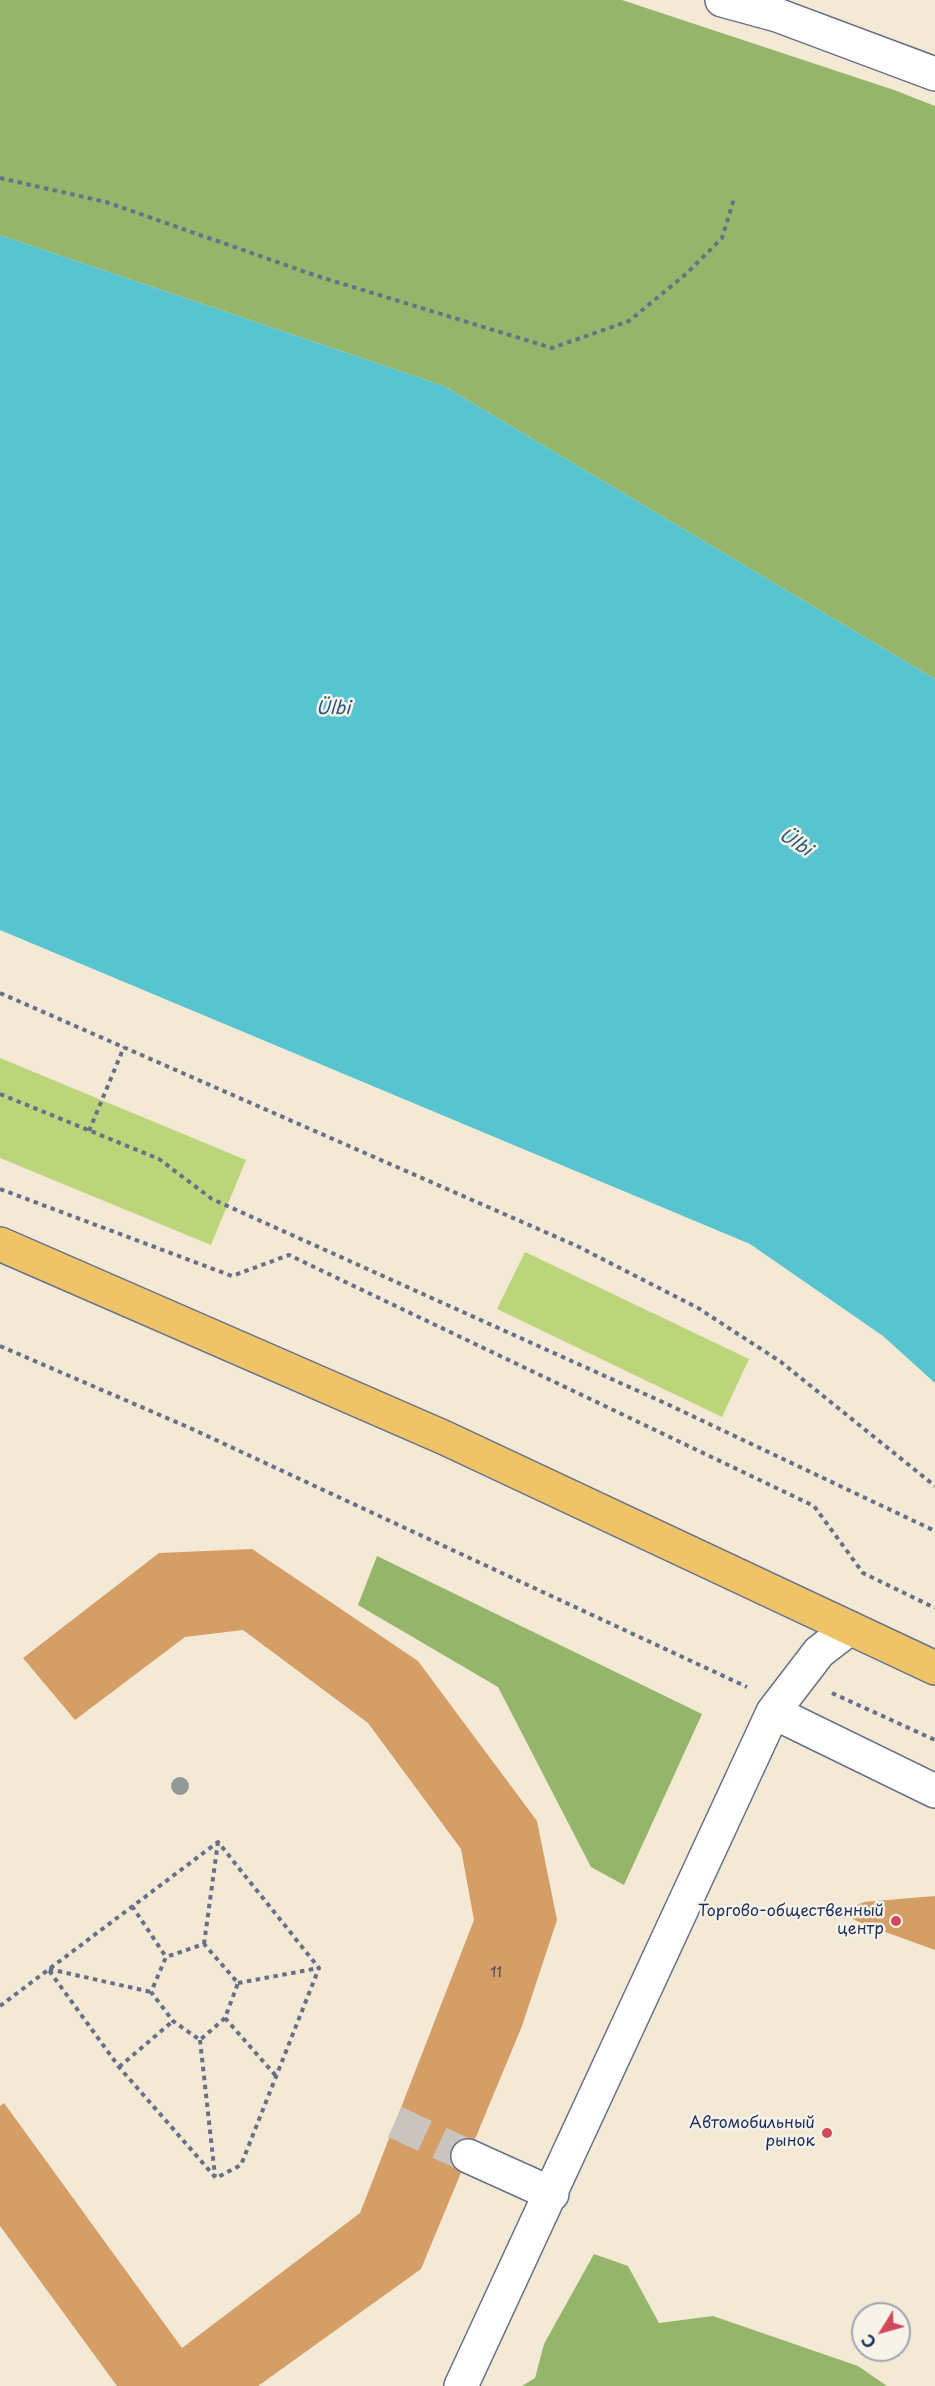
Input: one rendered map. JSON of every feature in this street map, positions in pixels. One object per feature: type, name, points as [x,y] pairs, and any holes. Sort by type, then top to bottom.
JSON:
[{"type":"main road","points":[[0,1244],[445,1438],[935,1668]]},
{"type":"street","points":[[722,0],[780,8],[935,74]]},
{"type":"street","points":[[461,2386],[781,1701],[819,1652],[850,1628]]},
{"type":"street","points":[[781,1701],[935,1791]]},
{"type":"street","points":[[468,2156],[552,2194]]},
{"type":"path","points":[[0,178],[106,202],[317,276],[552,348],[629,321],[686,274],[722,238],[734,199]]},
{"type":"path","points":[[0,993],[578,1246],[698,1308],[781,1362],[935,1486]]},
{"type":"path","points":[[89,1131],[124,1047]]},
{"type":"path","points":[[0,1094],[159,1159],[212,1199],[667,1404],[935,1532]]},
{"type":"path","points":[[0,1189],[232,1276],[289,1256],[814,1506],[863,1573],[935,1608]]},
{"type":"path","points":[[0,1346],[190,1428],[748,1688],[781,1701],[827,1691],[935,1740]]},
{"type":"path","points":[[0,2006],[218,1842]]},
{"type":"path","points":[[218,1842],[204,1944],[238,1983]]},
{"type":"path","points":[[218,1842],[319,1968]]},
{"type":"path","points":[[132,1906],[166,1957]]},
{"type":"path","points":[[151,1992],[166,1957],[204,1944]]},
{"type":"path","points":[[238,1983],[319,1968]]},
{"type":"path","points":[[216,2178],[241,2165],[319,1968]]},
{"type":"path","points":[[48,1969],[151,1992],[173,2021],[200,2040],[216,2178]]},
{"type":"path","points":[[48,1969],[119,2067],[216,2178]]},
{"type":"path","points":[[200,2040],[225,2018],[238,1983]]},
{"type":"path","points":[[225,2018],[276,2076]]},
{"type":"path","points":[[119,2067],[173,2021]]},
{"type":"green space","points":[[0,0],[622,0],[894,90],[935,106],[935,679],[444,386],[0,235]]},
{"type":"green space","points":[[0,1058],[246,1160],[211,1245],[0,1158]]},
{"type":"green space","points":[[525,1252],[749,1359],[722,1417],[497,1309]]},
{"type":"green space","points":[[377,1556],[702,1714],[624,1885],[591,1867],[498,1687],[358,1605]]},
{"type":"green space","points":[[594,2254],[628,2266],[659,2323],[713,2316],[858,2366],[887,2386],[522,2386],[535,2378],[544,2344]]},
{"type":"water","name":"Ülbi","points":[[0,235],[444,386],[935,679],[935,1383],[883,1336],[750,1244],[0,930]]},
{"type":"building","points":[[252,1549],[418,1661],[537,1821],[557,1920],[522,2026],[421,2269],[258,2386],[117,2386],[0,2226],[0,2106],[4,2103],[182,2348],[360,2213],[474,1920],[461,1849],[368,1723],[243,1630],[185,1637],[75,1720],[23,1658],[159,1553]]},
{"type":"building","name":"Торгово-общественный центр","points":[[935,1896],[935,1950],[863,1924],[853,1919],[850,1912],[864,1902]]},
{"type":"tunnel","points":[[395,2122],[468,2156]]},
{"type":"place","name":"Торгово-общественный центр","points":[[896,1921]]},
{"type":"place","name":"Автомобильный рынок","points":[[827,2133]]}]
